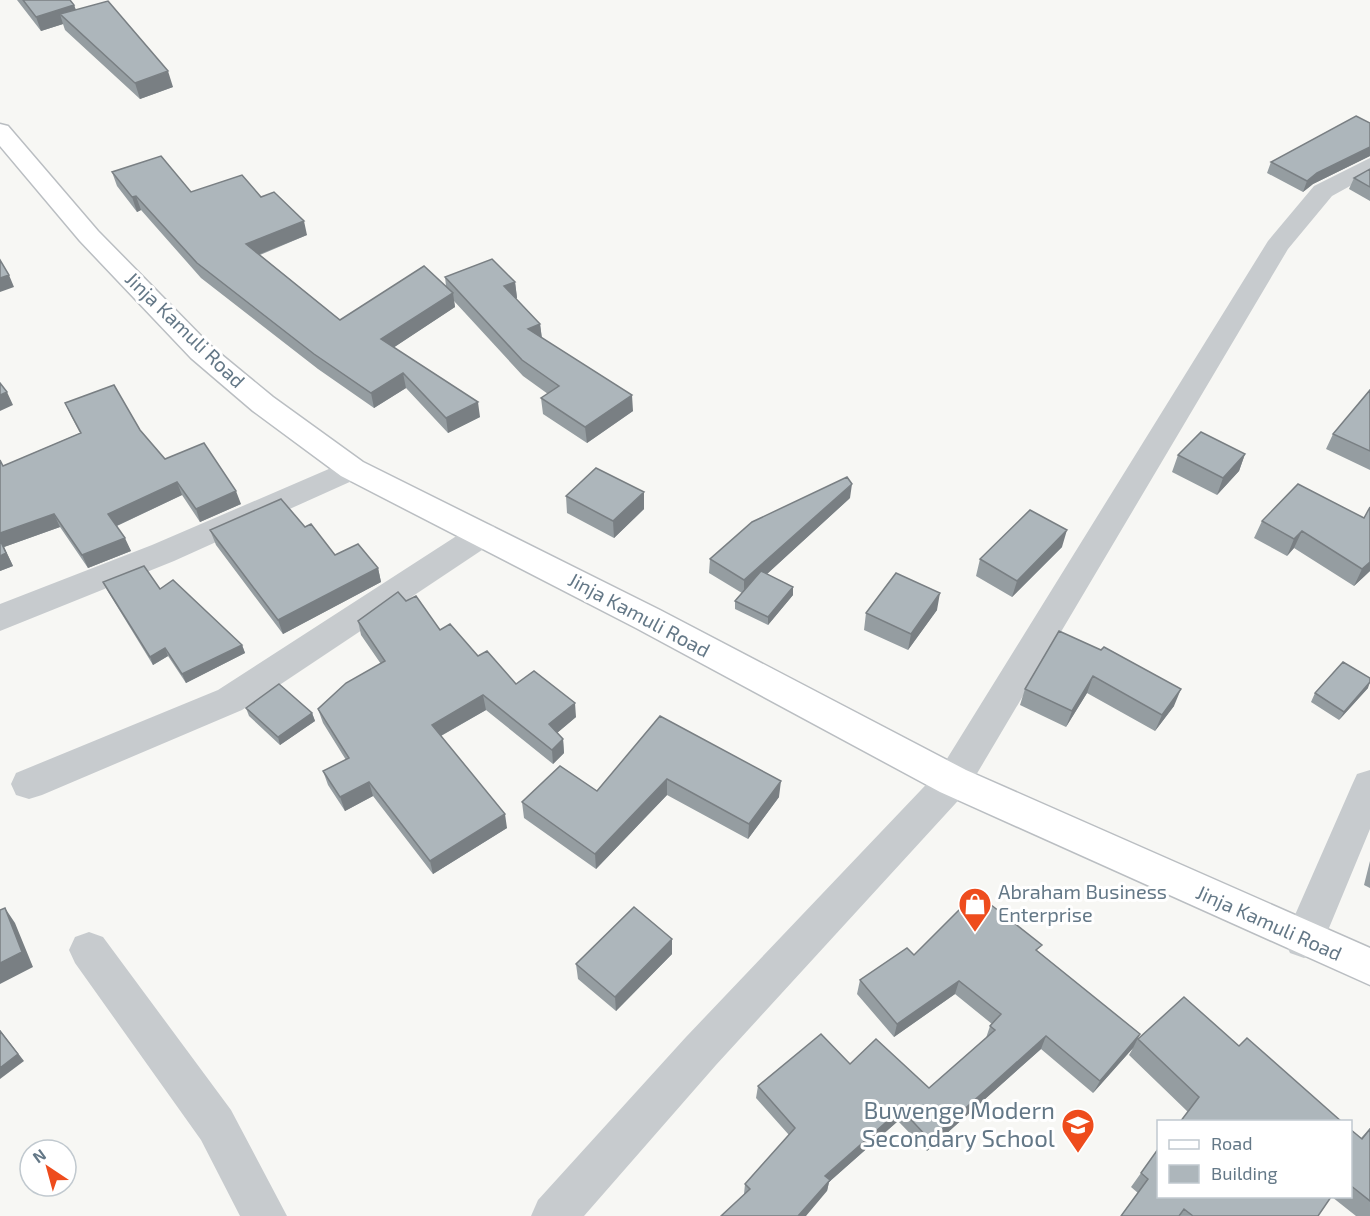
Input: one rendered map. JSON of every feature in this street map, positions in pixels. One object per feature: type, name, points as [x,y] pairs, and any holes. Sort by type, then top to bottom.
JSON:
[{"type":"main road","name":"Jinja Kamuli Road","points":[[0,131],[89,236],[201,352],[263,404],[352,469],[483,534],[953,781],[1304,940],[1370,967]]},
{"type":"street","points":[[554,1216],[702,1051],[953,781],[1277,246],[1323,190],[1370,165]]},
{"type":"street","points":[[0,618],[162,553],[352,469]]},
{"type":"street","points":[[29,784],[230,700],[483,534]]},
{"type":"street","points":[[1304,940],[1370,785]]},
{"type":"street","points":[[89,950],[216,1125],[264,1216]]},
{"type":"building","points":[[23,0],[70,0],[74,5],[36,17]]},
{"type":"building","points":[[108,1],[168,71],[135,83],[60,14]]},
{"type":"building","points":[[1356,116],[1370,123],[1370,147],[1317,173],[1307,181],[1271,162]]},
{"type":"building","points":[[161,156],[191,192],[242,175],[261,197],[274,192],[304,221],[246,244],[340,320],[424,266],[453,293],[381,339],[478,402],[446,418],[403,373],[371,393],[314,354],[197,263],[136,196],[132,197],[112,172]]},
{"type":"building","points":[[1370,169],[1370,187],[1354,178]]},
{"type":"building","points":[[492,259],[515,282],[504,286],[540,324],[528,329],[632,395],[585,427],[541,398],[559,386],[522,360],[445,277]]},
{"type":"building","points":[[0,260],[9,275],[0,278]]},
{"type":"building","points":[[0,383],[7,392],[0,395]]},
{"type":"building","points":[[114,385],[140,430],[165,459],[204,443],[236,491],[196,509],[177,482],[108,514],[125,538],[82,555],[54,514],[0,533],[0,460],[3,466],[81,433],[65,403]]},
{"type":"building","points":[[1370,390],[1370,451],[1333,434]]},
{"type":"building","points":[[1201,432],[1245,454],[1223,478],[1178,455]]},
{"type":"building","points":[[596,468],[644,492],[613,521],[566,496]]},
{"type":"building","points":[[847,477],[852,484],[744,580],[710,559],[752,522]]},
{"type":"building","points":[[1298,484],[1364,518],[1370,507],[1370,562],[1362,569],[1302,531],[1294,539],[1262,521]]},
{"type":"building","points":[[281,499],[305,527],[311,524],[335,555],[358,544],[378,568],[278,620],[210,530]]},
{"type":"building","points":[[1030,510],[1067,530],[1017,581],[980,559]]},
{"type":"building","points":[[0,540],[6,553],[0,556]]},
{"type":"building","points":[[144,566],[160,589],[173,580],[242,645],[182,674],[165,648],[150,657],[103,582]]},
{"type":"building","points":[[761,571],[793,587],[768,617],[735,601]]},
{"type":"building","points":[[896,573],[940,593],[911,634],[866,613]]},
{"type":"building","points":[[398,592],[406,601],[416,596],[440,630],[450,624],[478,656],[487,651],[516,684],[534,671],[575,703],[549,724],[563,739],[552,750],[483,695],[432,725],[505,814],[430,861],[369,782],[340,797],[323,771],[349,758],[318,709],[346,683],[385,661],[358,621]]},
{"type":"building","points":[[1059,631],[1101,650],[1104,647],[1181,689],[1162,715],[1093,676],[1072,711],[1025,689]]},
{"type":"building","points":[[1343,662],[1370,678],[1370,682],[1344,712],[1315,693]]},
{"type":"building","points":[[279,684],[312,713],[278,737],[246,708]]},
{"type":"building","points":[[660,716],[781,781],[749,824],[667,779],[595,854],[522,802],[560,766],[597,791]]},
{"type":"building","points":[[976,893],[1042,945],[1036,950],[1140,1034],[1100,1081],[1046,1036],[930,1140],[901,1109],[825,1176],[830,1180],[798,1216],[721,1216],[750,1189],[745,1184],[795,1128],[758,1086],[821,1034],[850,1064],[876,1039],[929,1088],[995,1030],[990,1026],[1001,1014],[959,981],[897,1024],[860,980],[907,948],[914,955]]},
{"type":"building","points":[[634,907],[672,939],[615,997],[576,964]]},
{"type":"building","points":[[5,908],[22,952],[0,963],[0,910]]},
{"type":"building","points":[[1184,997],[1239,1046],[1247,1038],[1340,1120],[1182,1120],[1199,1097],[1138,1039]]},
{"type":"building","points":[[0,1031],[18,1054],[0,1068]]},
{"type":"building","points":[[1370,1129],[1370,1201],[1352,1187],[1352,1131],[1362,1139]]},
{"type":"building","points":[[1157,1150],[1157,1198],[1330,1198],[1318,1216],[1193,1216],[1184,1209],[1179,1216],[1121,1216],[1148,1179],[1141,1173]]},
{"type":"place","name":"Abraham Business Enterprise","points":[[975,933]]},
{"type":"place","name":"Buwenge Modern Secondary School","points":[[1078,1154]]}]
